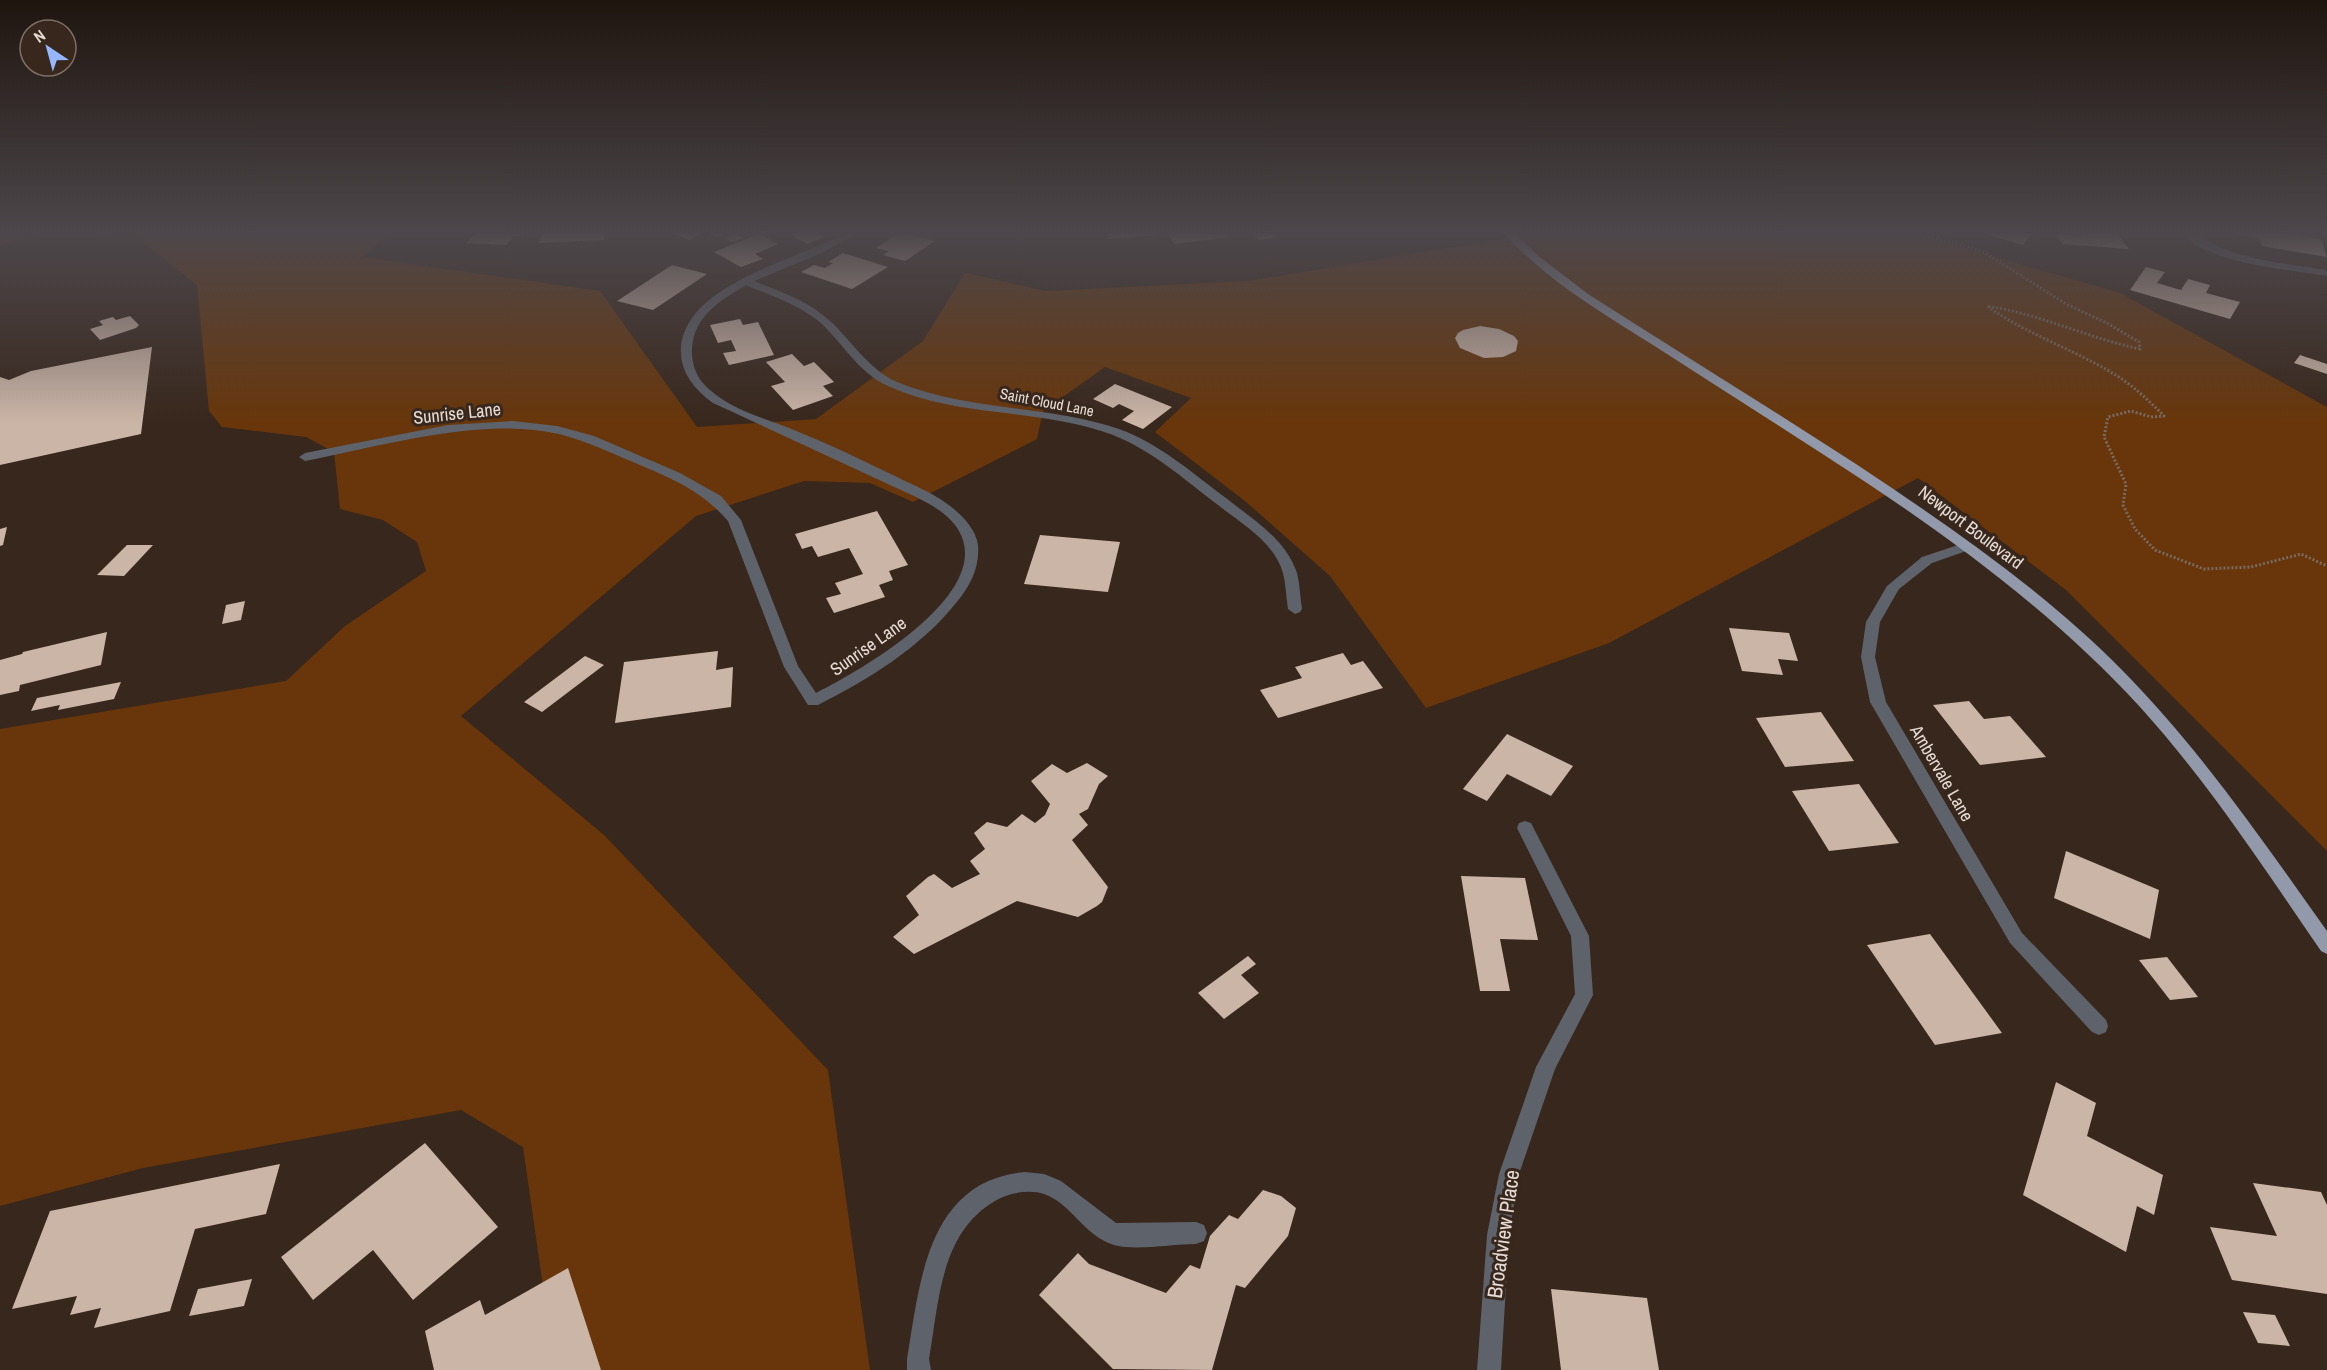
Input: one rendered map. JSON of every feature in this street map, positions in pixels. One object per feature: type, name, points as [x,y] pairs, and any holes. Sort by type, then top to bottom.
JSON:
[{"type":"main road","name":"Newport Boulevard","points":[[1584,296],[1894,494],[1967,546],[2041,606],[2116,672],[2172,735],[2230,807],[2327,946]]},
{"type":"street","name":"Sunrise Lane","points":[[305,457],[448,429],[513,425],[557,430],[590,439],[676,476],[716,499],[734,520],[791,667],[813,701],[850,684],[903,646],[941,614],[962,589],[971,566],[972,545],[964,528],[953,513],[938,503],[811,442],[728,406],[698,383],[691,372],[686,353],[689,330],[708,306],[724,296]]},
{"type":"street","name":"Saint Cloud Lane","points":[[780,296],[816,315],[879,376],[892,384],[937,397],[1080,423],[1117,433],[1149,448],[1248,521],[1276,545],[1289,570],[1295,609]]},
{"type":"street","name":"Ambervale Lane","points":[[1967,546],[1927,560],[1894,586],[1873,622],[1868,657],[1878,702],[2016,938],[2099,1026]]},
{"type":"street","name":"Broadview Place","points":[[1489,1370],[1498,1235],[1509,1174],[1546,1068],[1584,995],[1580,936],[1525,828]]},
{"type":"street","points":[[919,1370],[918,1359],[935,1265],[947,1231],[967,1207],[984,1193],[1008,1184],[1043,1184],[1064,1195],[1115,1234],[1196,1233]]},
{"type":"path","points":[[2053,296],[2107,322],[2139,342],[2140,349],[1987,306],[2023,330],[2105,368],[2133,385],[2164,416],[2151,417],[2131,411],[2108,417],[2104,437],[2126,484],[2123,505],[2135,529],[2156,550],[2204,569],[2251,567],[2301,554],[2327,566]]},
{"type":"shaded area","points":[[198,296],[604,296],[697,427],[816,419],[923,341],[951,296],[2125,296],[2327,407],[2327,851],[2066,590],[1918,478],[1609,643],[1426,708],[1330,576],[1245,501],[1155,432],[1191,398],[1105,367],[1043,411],[1037,439],[913,502],[870,483],[804,481],[696,516],[461,716],[604,835],[828,1070],[870,1370],[555,1370],[523,1147],[461,1110],[143,1168],[0,1206],[0,729],[286,681],[345,626],[426,571],[417,542],[383,520],[340,509],[334,452],[306,437],[222,427],[209,411]]},
{"type":"building","points":[[625,296],[674,296],[653,310],[617,301]]},
{"type":"building","points":[[2150,296],[2217,296],[2240,302],[2230,319]]},
{"type":"building","points":[[130,316],[139,325],[136,328],[100,340],[90,329],[103,325],[99,321]]},
{"type":"building","points":[[740,319],[743,325],[758,322],[774,355],[729,365],[723,353],[736,351],[731,340],[718,343],[710,325]]},
{"type":"building","points":[[1480,326],[1499,329],[1514,336],[1518,341],[1516,351],[1503,357],[1484,358],[1460,348],[1455,338],[1458,333]]},
{"type":"building","points":[[152,347],[141,434],[0,465],[0,377],[9,380],[31,371]]},
{"type":"building","points":[[792,354],[804,366],[814,362],[834,382],[823,386],[833,396],[793,410],[771,386],[785,382],[766,362]]},
{"type":"building","points":[[2300,355],[2327,364],[2327,374],[2294,363]]},
{"type":"building","points":[[1115,384],[1172,407],[1143,429],[1122,420],[1134,411],[1119,404],[1113,408],[1093,399]]},
{"type":"building","points":[[877,511],[908,565],[889,571],[893,580],[879,585],[885,597],[834,613],[826,598],[841,594],[835,583],[863,574],[849,548],[818,557],[812,546],[802,549],[795,534]]},
{"type":"building","points":[[7,527],[3,545],[0,546],[0,529]]},
{"type":"building","points":[[1040,535],[1120,542],[1108,592],[1024,584]]},
{"type":"building","points":[[127,545],[153,545],[124,576],[97,575]]},
{"type":"building","points":[[245,601],[241,620],[222,624],[226,605]]},
{"type":"building","points":[[1729,628],[1789,633],[1798,661],[1778,659],[1783,675],[1742,671]]},
{"type":"building","points":[[107,632],[101,665],[20,685],[19,691],[0,695],[0,660],[23,652]]},
{"type":"building","points":[[718,651],[716,670],[733,667],[731,707],[615,723],[624,662]]},
{"type":"building","points":[[1343,653],[1351,665],[1363,661],[1383,688],[1278,718],[1260,690],[1302,678],[1295,667]]},
{"type":"building","points":[[585,656],[604,665],[542,712],[524,702]]},
{"type":"building","points":[[121,682],[114,699],[58,710],[60,705],[31,711],[37,698]]},
{"type":"building","points":[[1969,701],[1984,719],[2010,716],[2046,757],[1980,765],[1933,705]]},
{"type":"building","points":[[1821,712],[1854,761],[1785,767],[1756,718]]},
{"type":"building","points":[[1507,734],[1573,766],[1551,796],[1507,774],[1487,801],[1463,789]]},
{"type":"building","points":[[1087,763],[1108,776],[1099,784],[1088,809],[1079,814],[1088,825],[1072,840],[1108,887],[1102,902],[1078,917],[1017,901],[914,954],[893,937],[919,915],[906,896],[928,877],[934,874],[952,888],[980,874],[970,861],[985,849],[974,833],[987,822],[1007,827],[1022,814],[1035,823],[1045,815],[1050,804],[1031,781],[1052,764],[1067,773]]},
{"type":"building","points":[[1859,784],[1899,843],[1829,851],[1792,791]]},
{"type":"building","points":[[2066,851],[2159,890],[2150,939],[2054,898]]},
{"type":"building","points":[[1461,876],[1525,878],[1538,940],[1500,939],[1510,991],[1480,991]]},
{"type":"building","points":[[1930,934],[2002,1033],[1935,1045],[1867,945]]},
{"type":"building","points":[[1248,956],[1256,964],[1241,975],[1259,993],[1224,1019],[1198,993]]},
{"type":"building","points":[[2167,957],[2198,997],[2170,1000],[2139,960]]},
{"type":"building","points":[[2056,1082],[2096,1103],[2087,1136],[2163,1175],[2154,1215],[2137,1206],[2126,1252],[2023,1195]]},
{"type":"building","points":[[425,1143],[498,1227],[413,1300],[373,1250],[313,1300],[281,1257]]},
{"type":"building","points":[[280,1164],[266,1214],[195,1229],[170,1311],[94,1328],[101,1308],[70,1315],[77,1296],[12,1309],[50,1211]]},
{"type":"building","points":[[2253,1183],[2321,1192],[2327,1205],[2327,1294],[2232,1280],[2210,1227],[2277,1236]]},
{"type":"building","points":[[1263,1190],[1281,1196],[1296,1208],[1288,1236],[1245,1288],[1236,1285],[1212,1370],[1113,1369],[1039,1295],[1078,1253],[1089,1264],[1166,1293],[1190,1265],[1200,1269],[1210,1236],[1229,1215],[1238,1219]]},
{"type":"building","points":[[568,1268],[601,1370],[434,1370],[425,1331],[480,1300],[485,1315]]},
{"type":"building","points":[[252,1279],[244,1306],[189,1316],[198,1289]]},
{"type":"building","points":[[1551,1289],[1647,1298],[1659,1370],[1561,1370]]},
{"type":"building","points":[[2243,1312],[2275,1315],[2290,1346],[2258,1343]]}]
